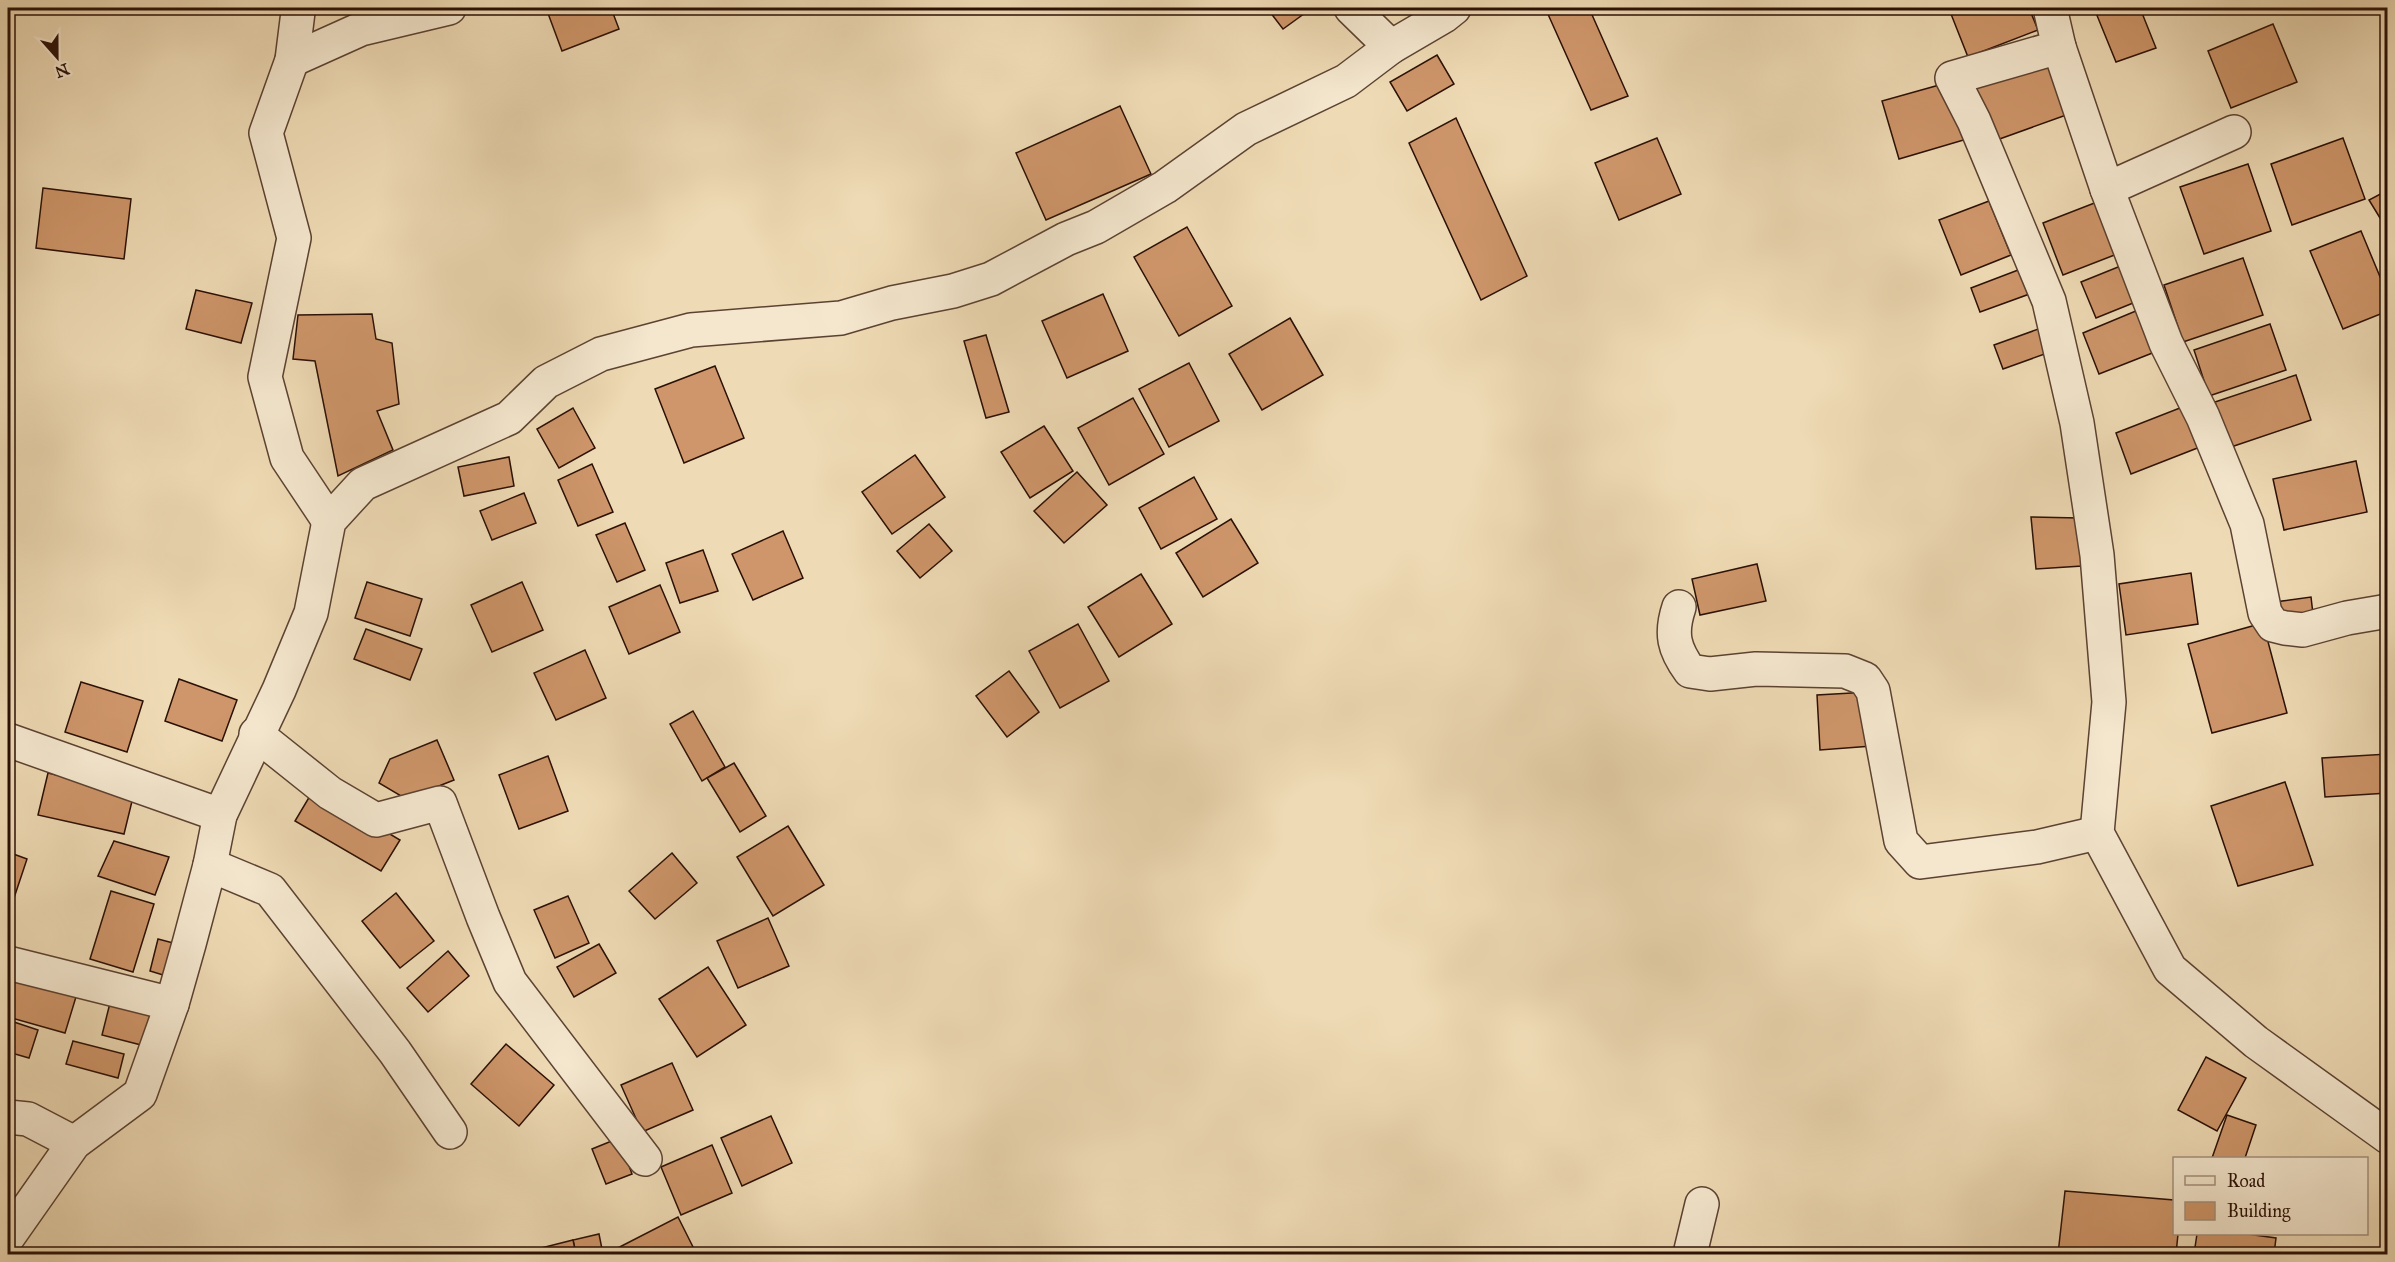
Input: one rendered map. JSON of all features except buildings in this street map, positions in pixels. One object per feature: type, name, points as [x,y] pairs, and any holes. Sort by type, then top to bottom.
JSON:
[{"type":"street","points":[[296,8],[298,12],[292,60],[266,133],[294,238],[265,377],[287,458],[329,520]]},
{"type":"street","points":[[292,60],[361,29],[449,8]]},
{"type":"street","points":[[1351,8],[1391,47]]},
{"type":"street","points":[[8,1238],[74,1143],[140,1094],[172,1004],[210,865],[220,815],[256,734],[279,690],[311,613],[329,520],[363,484],[509,418],[546,382],[601,354],[691,330],[841,318],[892,303],[953,291],[991,279],[1066,239],[1096,227],[1164,187],[1246,129],[1346,81],[1391,47],[1454,8]]},
{"type":"street","points":[[2050,8],[2059,47],[2107,189],[2166,343],[2203,417],[2247,524],[2265,613],[2273,625],[2303,630],[2347,618],[2388,611]]},
{"type":"street","points":[[2059,47],[1952,78],[1974,121],[2049,301],[2077,423],[2097,555],[2109,702],[2097,833],[2170,969],[2256,1042],[2388,1137]]},
{"type":"street","points":[[2107,189],[2234,132]]},
{"type":"street","points":[[1679,607],[1673,625],[1678,655],[1690,671],[1710,674],[1756,669],[1845,671],[1865,679],[1873,691],[1901,841],[1920,862],[2037,848],[2097,833]]},
{"type":"street","points":[[256,734],[330,793],[376,820],[440,803],[510,982],[645,1159]]},
{"type":"street","points":[[8,740],[220,815]]},
{"type":"street","points":[[210,865],[270,890],[395,1052],[450,1132]]},
{"type":"street","points":[[8,963],[172,1004]]},
{"type":"street","points":[[8,1117],[28,1119],[74,1143]]},
{"type":"street","points":[[1690,1254],[1702,1204]]}]
